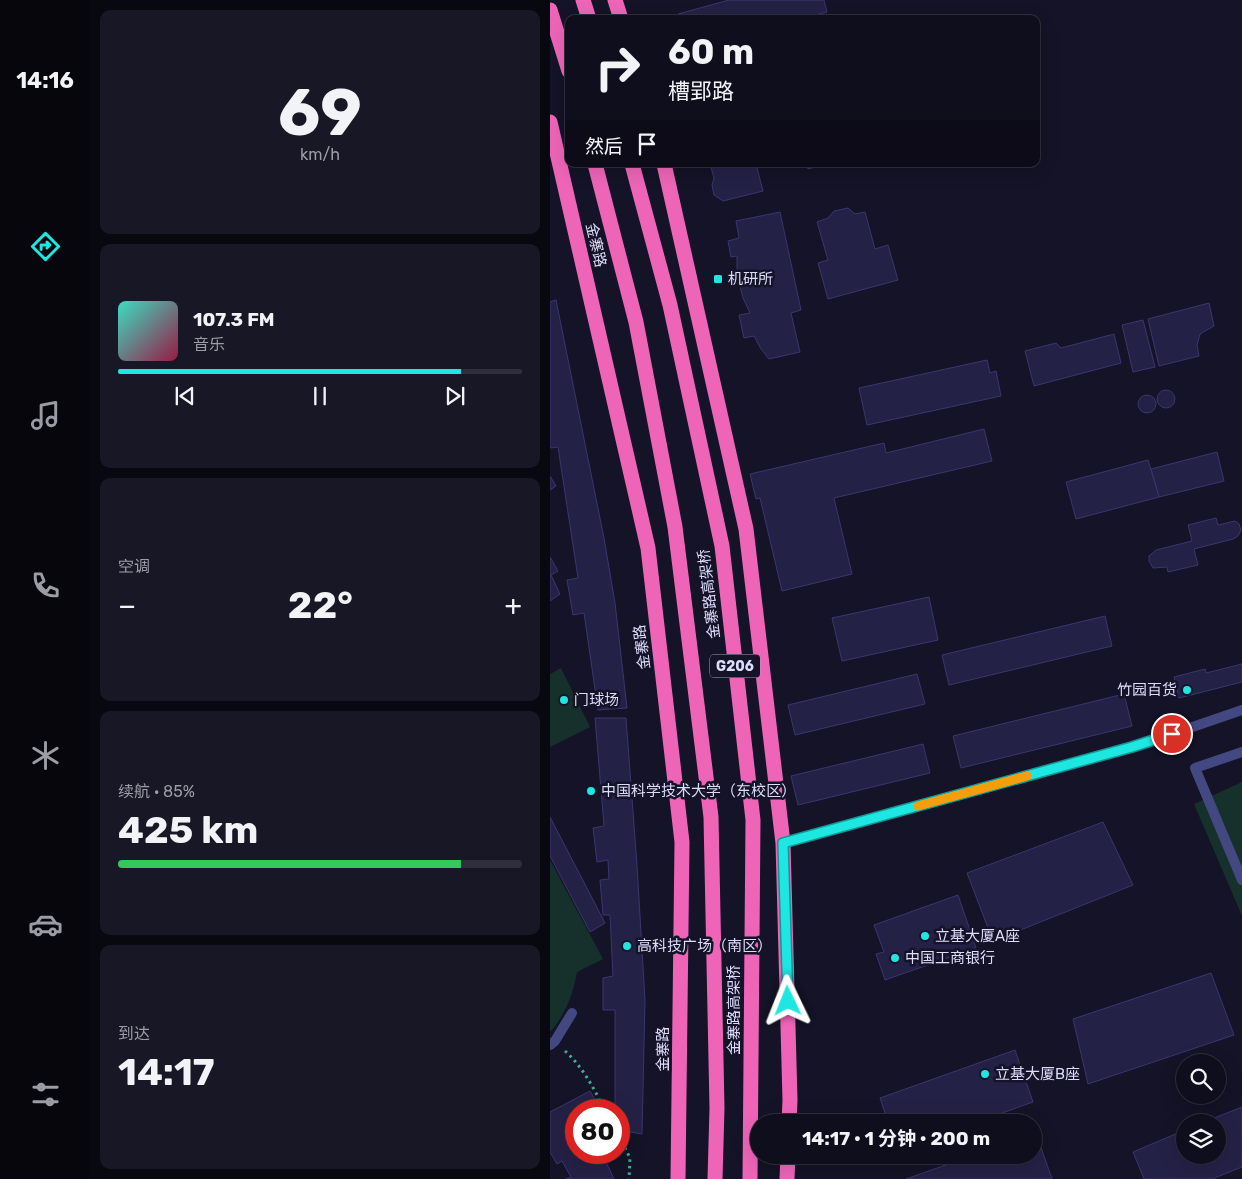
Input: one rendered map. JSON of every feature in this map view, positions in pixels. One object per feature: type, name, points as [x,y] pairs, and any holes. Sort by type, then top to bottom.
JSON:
[{"type":"highway","points":[[583,0],[588,15]]},
{"type":"highway","points":[[615,0],[620,15]]},
{"type":"highway","points":[[550,10],[565,58]]},
{"type":"highway","name":"金寨路","points":[[550,122],[648,548],[682,842],[678,1179]]},
{"type":"highway","name":"金寨路高架桥","points":[[596,167],[636,322],[675,527],[711,817],[717,1108],[715,1179]]},
{"type":"highway","name":"金寨路高架桥","points":[[633,167],[670,305],[722,546],[753,820],[750,1179]]},
{"type":"highway","points":[[665,167],[746,529],[783,843],[790,1114]]},
{"type":"highway","points":[[787,1179],[788,1164]]},
{"type":"street","points":[[783,843],[1149,742],[1242,710]]},
{"type":"street","points":[[1242,752],[1195,768],[1242,880]]},
{"type":"street","points":[[552,1043],[572,1013]]},
{"type":"path","points":[[552,1043],[573,1058],[599,1099]]},
{"type":"path","points":[[629,1179],[630,1164]]},
{"type":"green space","name":"门球场","points":[[561,668],[590,727],[550,747],[550,674]]},
{"type":"green space","points":[[1242,782],[1242,916],[1194,804]]},
{"type":"green space","points":[[550,860],[603,959],[577,972],[568,1004],[550,1032]]},
{"type":"building","points":[[729,0],[824,0],[827,12],[816,15],[678,14]]},
{"type":"building","points":[[711,167],[757,167],[763,191],[723,201],[714,195],[712,185],[714,178]]},
{"type":"building","points":[[848,208],[855,214],[865,212],[875,249],[888,245],[898,280],[828,299],[818,263],[828,260],[817,222],[828,218],[834,211]]},
{"type":"building","points":[[780,212],[801,310],[791,313],[800,352],[769,359],[754,336],[744,338],[739,315],[750,313],[743,298],[737,275],[737,256],[731,257],[728,241],[739,238],[736,221]]},
{"type":"building","points":[[556,300],[604,538],[615,603],[627,708],[598,710],[584,613],[573,615],[567,580],[578,578],[558,447],[551,448],[550,446],[550,302]]},
{"type":"building","points":[[1209,303],[1214,326],[1200,334],[1197,345],[1199,356],[1159,366],[1148,319]]},
{"type":"building","points":[[1143,320],[1155,367],[1133,372],[1122,325]]},
{"type":"building","points":[[1114,334],[1121,363],[1034,386],[1025,351],[1056,343],[1061,348]]},
{"type":"building","points":[[987,360],[990,373],[996,371],[1001,396],[867,425],[859,388]]},
{"type":"building","points":[[1166,390],[1172,393],[1175,399],[1172,405],[1166,408],[1160,405],[1157,399],[1160,393]]},
{"type":"building","points":[[1147,395],[1153,398],[1156,404],[1153,410],[1147,413],[1141,410],[1138,404],[1141,398]]},
{"type":"building","points":[[984,429],[992,461],[834,498],[852,574],[782,591],[760,498],[756,499],[750,474],[884,443],[886,453]]},
{"type":"building","points":[[1217,452],[1224,481],[1159,497],[1151,469]]},
{"type":"building","points":[[1148,460],[1159,497],[1076,519],[1066,482]]},
{"type":"building","points":[[550,476],[556,486],[550,490]]},
{"type":"building","points":[[1216,518],[1218,525],[1235,521],[1239,524],[1241,530],[1238,536],[1194,549],[1198,565],[1168,572],[1167,567],[1153,568],[1149,561],[1149,556],[1156,550],[1192,541],[1188,525]]},
{"type":"building","points":[[550,557],[558,571],[551,575],[560,594],[550,601]]},
{"type":"building","points":[[929,597],[938,640],[842,661],[832,618]]},
{"type":"building","points":[[1105,616],[1112,646],[949,685],[942,655]]},
{"type":"building","points":[[1242,664],[1242,682],[1179,698],[1174,677],[1205,669],[1206,673]]},
{"type":"building","points":[[917,674],[925,704],[795,735],[788,705]]},
{"type":"building","points":[[1124,694],[1132,726],[961,768],[953,736]]},
{"type":"building","name":"高科技广场（南区）","points":[[595,718],[626,718],[645,1001],[642,1134],[630,1132],[630,1099],[615,1099],[615,1010],[603,1010],[603,978],[613,976],[610,915],[603,915],[600,880],[609,879],[608,860],[597,862],[593,828],[604,826]]},
{"type":"building","points":[[923,744],[930,773],[798,805],[791,776]]},
{"type":"building","points":[[550,817],[605,923],[590,932],[550,856]]},
{"type":"building","points":[[1103,822],[1133,885],[993,941],[967,873]]},
{"type":"building","name":"立基大厦A座","points":[[958,895],[976,948],[885,980],[876,954],[884,952],[874,925]]},
{"type":"building","points":[[1211,973],[1234,1035],[1088,1084],[1073,1019]]},
{"type":"building","name":"立基大厦B座","points":[[1015,1050],[1033,1102],[999,1114],[885,1114],[880,1098]]},
{"type":"building","points":[[590,1091],[595,1099],[575,1099]]},
{"type":"building","points":[[565,1104],[565,1164],[607,1164],[614,1179],[566,1179],[571,1177],[562,1161],[557,1164],[550,1152],[550,1112]]},
{"type":"building","points":[[1242,1107],[1242,1167],[1212,1179],[1144,1179],[1133,1152],[1176,1134],[1176,1164],[1226,1164],[1226,1114],[1224,1114]]},
{"type":"building","points":[[1042,1150],[1052,1179],[906,1179],[948,1164],[1042,1164]]},
{"type":"slow traffic","points":[[918,806],[1027,776]]},
{"type":"place","name":"机研所","points":[[718,279]]},
{"type":"place","name":"竹园百货","points":[[1187,690]]},
{"type":"place","name":"门球场","points":[[564,700]]},
{"type":"place","name":"中国科学技术大学（东校区）","points":[[591,791]]},
{"type":"place","name":"立基大厦A座","points":[[925,936]]},
{"type":"place","name":"高科技广场（南区）","points":[[627,946]]},
{"type":"place","name":"中国工商银行","points":[[895,958]]},
{"type":"place","name":"立基大厦B座","points":[[985,1074]]},
{"type":"route","points":[[788,1001],[783,843],[1132,747],[1172,734]]}]
